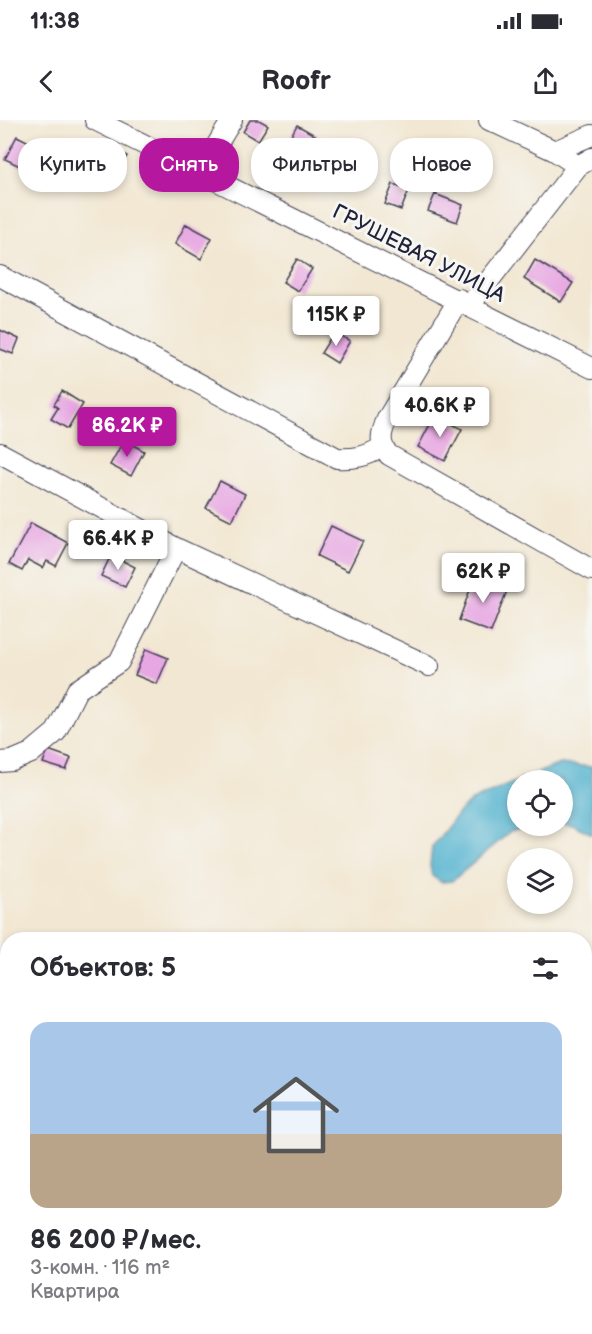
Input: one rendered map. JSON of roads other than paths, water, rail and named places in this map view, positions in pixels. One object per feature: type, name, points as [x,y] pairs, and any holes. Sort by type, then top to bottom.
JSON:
[{"type":"lane","name":"ГРУШЕВАЯ УЛИЦА","points":[[94,120],[139,141]]},
{"type":"lane","points":[[221,138],[232,120]]},
{"type":"lane","points":[[489,120],[555,151],[585,162],[465,302],[387,419],[381,433],[382,447],[389,455],[592,570]]},
{"type":"lane","points":[[555,151],[592,135]]},
{"type":"lane","name":"ГРУШЕВАЯ УЛИЦА","points":[[239,190],[592,368]]},
{"type":"lane","points":[[0,276],[337,458],[361,457],[382,447]]},
{"type":"lane","points":[[0,453],[176,548],[429,666]]},
{"type":"lane","points":[[0,762],[12,761],[31,753],[56,732],[77,690],[119,662],[176,548]]},
{"type":"water","points":[[560,764],[592,767],[592,834],[573,824],[573,770],[545,770]]},
{"type":"water","points":[[507,785],[507,835],[452,881],[441,882],[432,876],[430,866],[432,847],[459,812],[472,801]]}]
